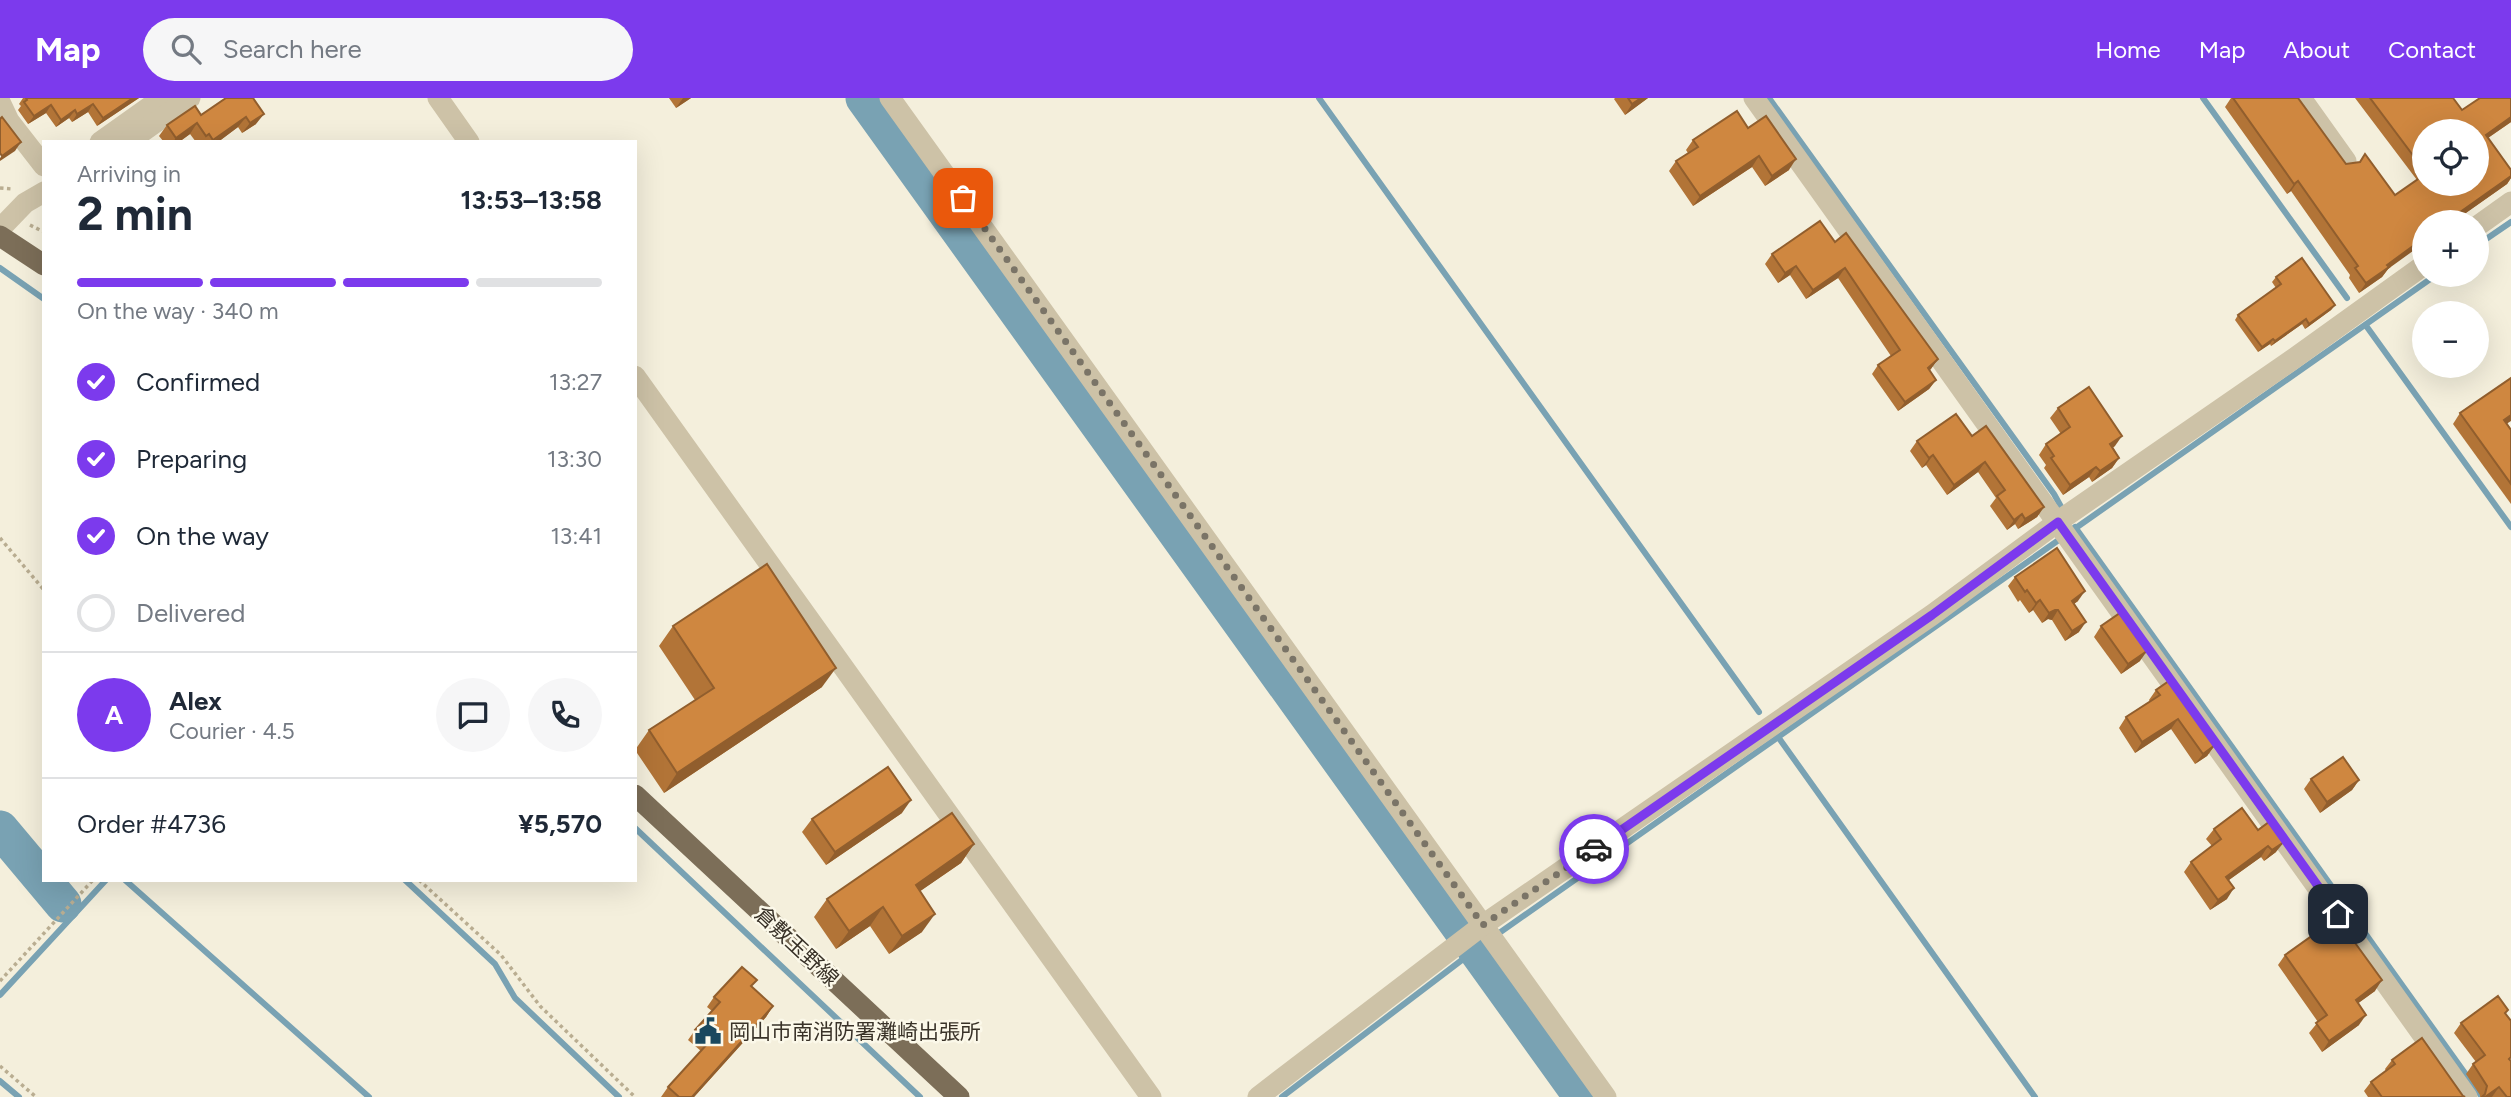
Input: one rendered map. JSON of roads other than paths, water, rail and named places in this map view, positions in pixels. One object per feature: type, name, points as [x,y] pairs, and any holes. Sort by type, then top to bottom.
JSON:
[{"type":"main road","points":[[0,236],[42,264]]},
{"type":"main road","name":"倉敷玉野線","points":[[637,797],[959,1097]]},
{"type":"street","points":[[103,140],[162,98]]},
{"type":"street","points":[[131,140],[190,98]]},
{"type":"street","points":[[438,98],[468,140]]},
{"type":"street","points":[[890,98],[1485,933],[1606,1097]]},
{"type":"street","points":[[1754,98],[2066,524],[2467,1097]]},
{"type":"street","points":[[2301,98],[2346,161]]},
{"type":"street","points":[[0,102],[9,121],[42,163]]},
{"type":"street","points":[[0,229],[25,203],[42,193]]},
{"type":"street","points":[[2489,218],[2511,202]]},
{"type":"street","points":[[1258,1097],[1455,947],[1485,933],[1932,615],[2066,524],[2412,274]]},
{"type":"street","points":[[637,379],[1151,1097]]},
{"type":"waterway","points":[[864,98],[1582,1097]]},
{"type":"waterway","points":[[1319,98],[1759,712]]},
{"type":"waterway","points":[[1769,98],[2054,494],[2064,512]]},
{"type":"waterway","points":[[2203,98],[2347,298]]},
{"type":"waterway","points":[[2489,237],[2511,222]]},
{"type":"waterway","points":[[0,268],[42,298]]},
{"type":"waterway","points":[[1282,1097],[1475,950],[2419,287]]},
{"type":"waterway","points":[[2367,327],[2511,527]]},
{"type":"waterway","points":[[2075,527],[2482,1097]]},
{"type":"waterway","points":[[1776,734],[2035,1097]]},
{"type":"waterway","points":[[0,829],[42,879]]},
{"type":"waterway","points":[[637,830],[920,1097]]},
{"type":"waterway","points":[[45,882],[63,904]]},
{"type":"waterway","points":[[0,995],[104,882]]},
{"type":"waterway","points":[[127,882],[369,1097]]},
{"type":"waterway","points":[[407,882],[495,964],[515,998],[619,1097]]},
{"type":"waterway","points":[[0,1081],[19,1097]]},
{"type":"place","name":"岡山市南消防署灘崎出張所","points":[[708,1031]]}]
